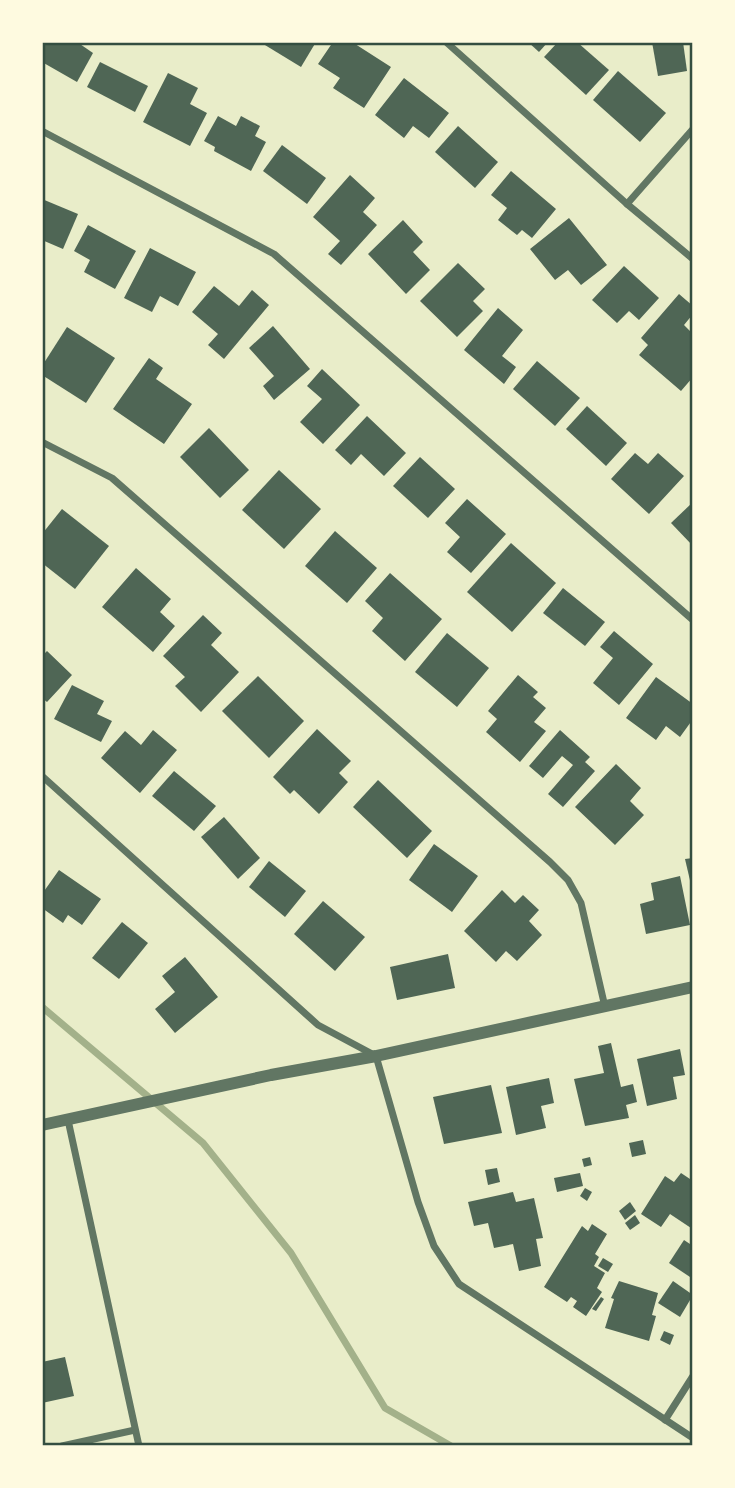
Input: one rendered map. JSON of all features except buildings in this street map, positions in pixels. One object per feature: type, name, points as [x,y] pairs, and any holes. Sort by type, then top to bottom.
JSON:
[{"type":"street","points":[[446,42],[627,204],[693,259]]},
{"type":"street","points":[[627,204],[693,129]]},
{"type":"street","points":[[42,131],[274,254],[693,620]]},
{"type":"street","points":[[42,442],[112,478],[568,880],[581,903],[605,1007]]},
{"type":"street","points":[[42,776],[318,1025],[376,1056],[418,1202],[434,1247],[459,1284],[693,1438]]},
{"type":"street","points":[[42,1125],[693,987]]},
{"type":"street","points":[[68,1120],[139,1446]]},
{"type":"street","points":[[665,1420],[693,1376]]},
{"type":"street","points":[[62,1446],[135,1430]]},
{"type":"waterway","points":[[42,1007],[203,1143],[291,1253],[385,1408],[451,1446]]}]
